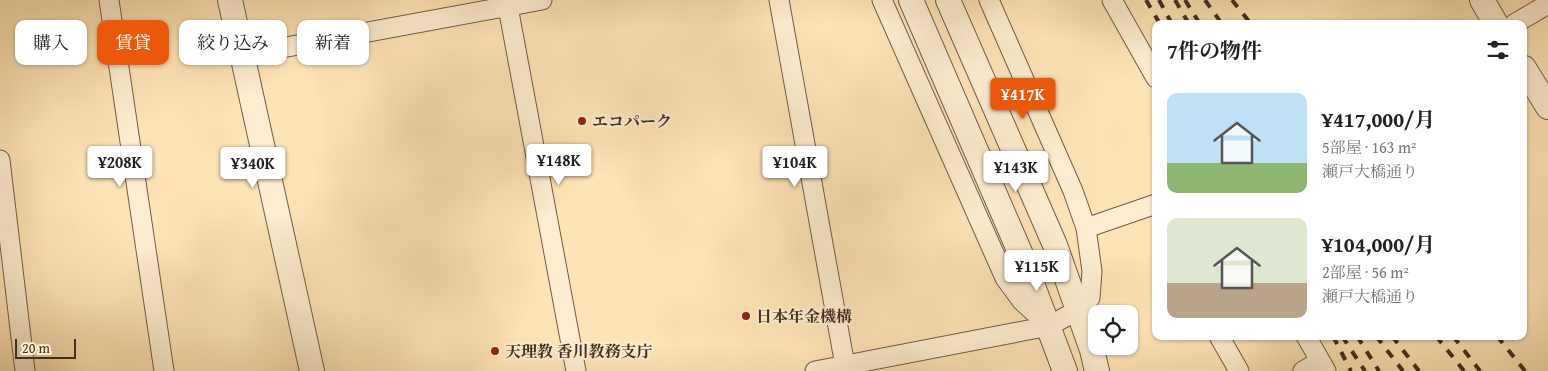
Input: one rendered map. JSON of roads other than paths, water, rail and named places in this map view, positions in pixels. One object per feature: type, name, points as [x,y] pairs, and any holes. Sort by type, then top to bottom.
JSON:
[{"type":"street","points":[[109,0],[164,371]]},
{"type":"street","points":[[230,0],[235,20]]},
{"type":"street","points":[[287,46],[496,6],[542,0]]},
{"type":"street","points":[[779,0],[845,368]]},
{"type":"street","points":[[882,0],[1004,278],[1022,301],[1049,326]]},
{"type":"street","points":[[911,0],[1022,257],[1065,371]]},
{"type":"street","points":[[815,371],[845,368],[1049,326],[1078,310],[1090,298],[1092,271],[1086,228],[1073,191],[989,0]]},
{"type":"street","points":[[1112,0],[1152,71]]},
{"type":"street","points":[[1482,0],[1494,20]]},
{"type":"street","points":[[1521,20],[1548,4]]},
{"type":"street","points":[[496,6],[576,371]]},
{"type":"street","points":[[951,9],[1055,245],[1092,350],[1096,371]]},
{"type":"street","points":[[245,65],[312,371]]},
{"type":"street","points":[[1527,73],[1548,107]]},
{"type":"street","points":[[0,160],[25,371]]},
{"type":"street","points":[[1086,228],[1152,205]]},
{"type":"street","points":[[1221,340],[1239,371]]},
{"type":"street","points":[[1303,371],[1323,366],[1308,340]]},
{"type":"railway","points":[[1146,0],[1158,20]]},
{"type":"railway","points":[[1159,0],[1170,20]]},
{"type":"railway","points":[[1175,0],[1187,20]]},
{"type":"railway","points":[[1185,0],[1198,20]]},
{"type":"railway","points":[[1205,0],[1219,20]]},
{"type":"railway","points":[[1232,0],[1248,20]]},
{"type":"railway","points":[[1335,340],[1351,371]]},
{"type":"railway","points":[[1345,340],[1365,371]]},
{"type":"railway","points":[[1360,340],[1379,371]]},
{"type":"railway","points":[[1379,340],[1403,371]]},
{"type":"railway","points":[[1395,340],[1419,371]]},
{"type":"railway","points":[[1439,340],[1464,371]]},
{"type":"railway","points":[[1456,340],[1480,371]]},
{"type":"railway","points":[[1500,340],[1525,371]]},
{"type":"place","name":"エコパーク","points":[[582,121]]},
{"type":"place","name":"日本年金機構","points":[[746,316]]},
{"type":"place","name":"天理教 香川教務支庁","points":[[495,351]]}]
